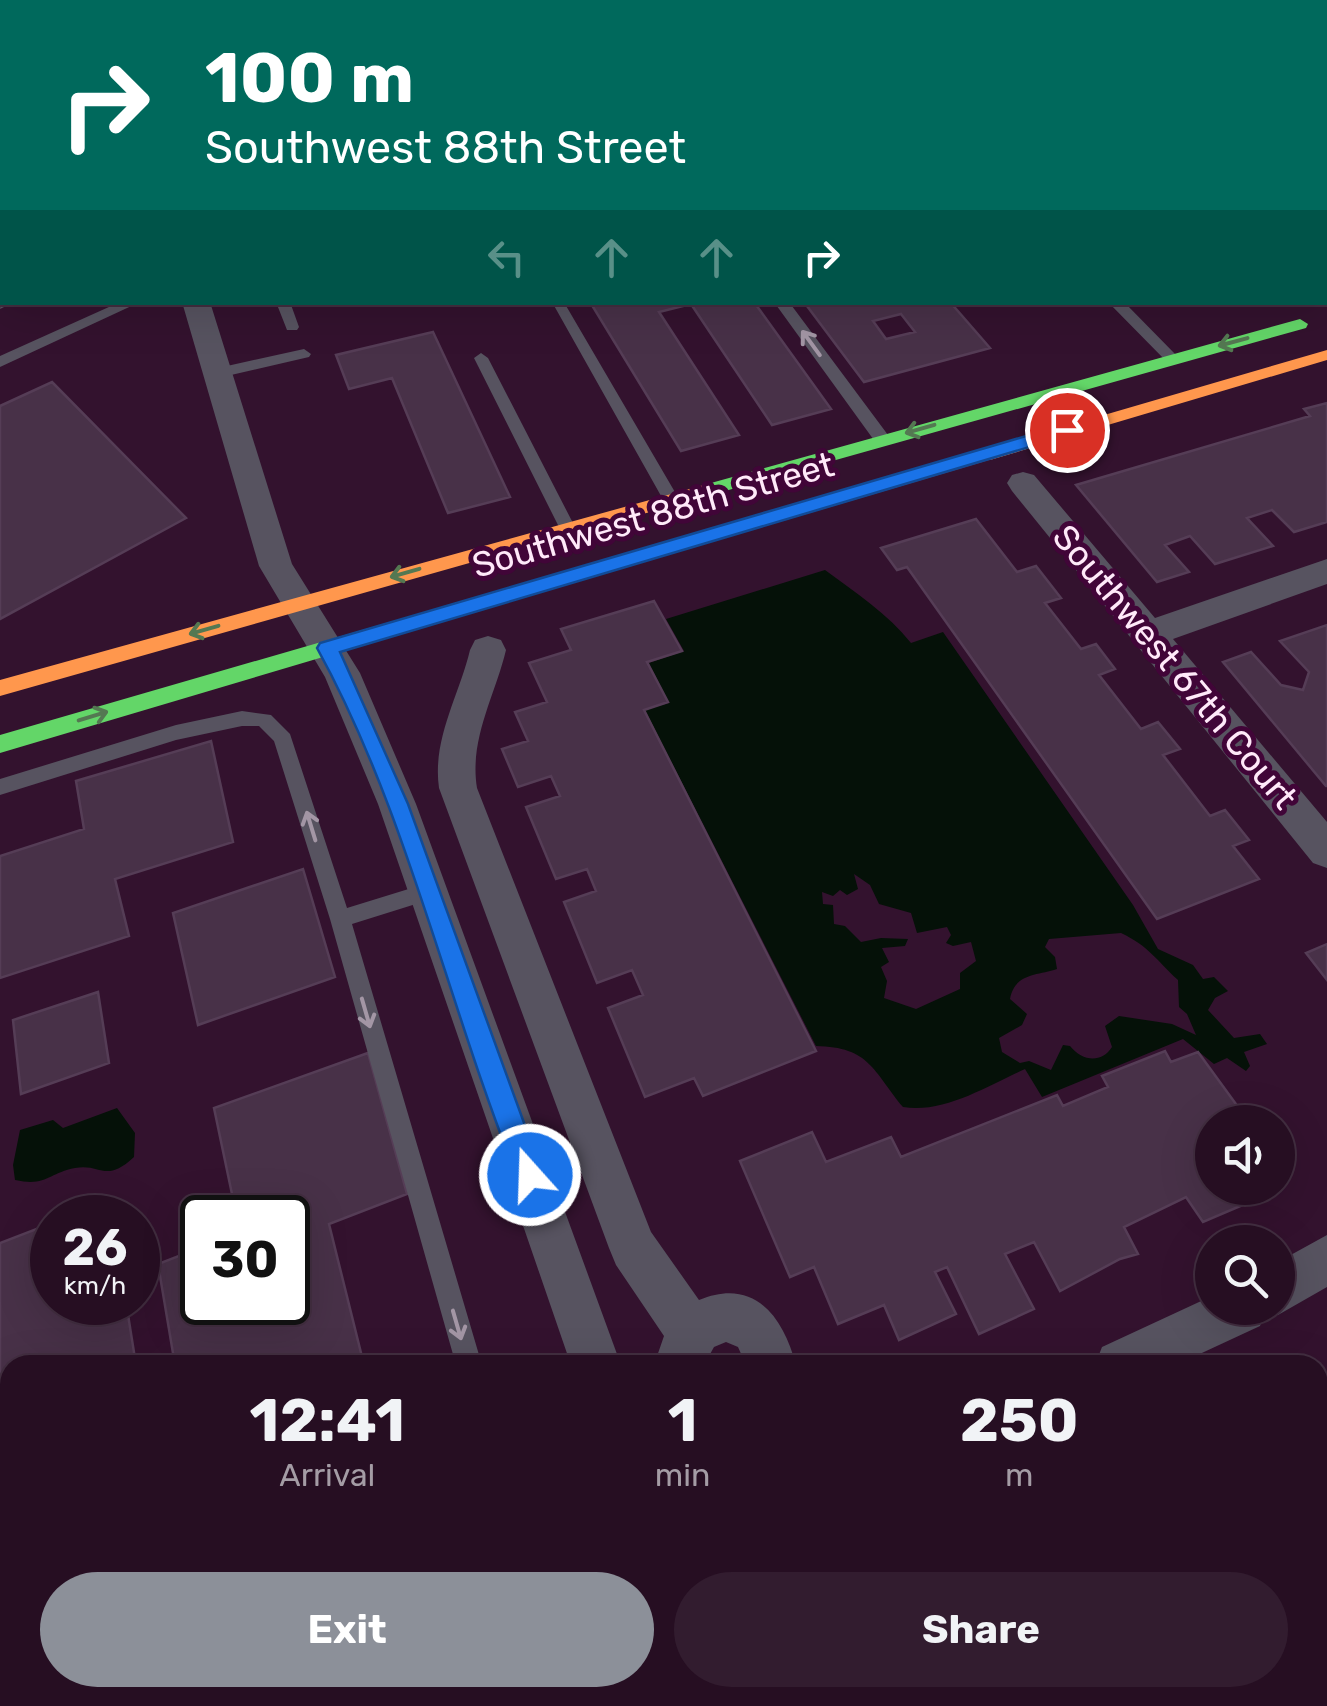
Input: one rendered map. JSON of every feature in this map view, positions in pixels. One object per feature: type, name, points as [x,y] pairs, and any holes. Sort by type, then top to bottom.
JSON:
[{"type":"street","points":[[197,305],[276,566],[327,648],[356,706],[428,892],[591,1355]]},
{"type":"street","name":"Southwest 88th Street","points":[[0,688],[1327,316]]},
{"type":"street","name":"Southwest 88th Street","points":[[0,744],[1327,354]]},
{"type":"street","points":[[882,440],[901,479]]},
{"type":"street","name":"Southwest 67th Court","points":[[1023,482],[1327,851]]},
{"type":"street","points":[[1148,634],[1327,572]]},
{"type":"street","points":[[488,650],[483,677],[453,758],[458,788],[633,1248],[685,1348],[716,1318],[744,1321],[766,1344],[769,1355]]},
{"type":"street","points":[[1295,1279],[1327,1259]]},
{"type":"street","points":[[1141,1355],[1206,1325]]},
{"type":"lane","points":[[0,362],[126,305]]},
{"type":"lane","points":[[284,305],[292,328]]},
{"type":"lane","points":[[559,305],[672,499]]},
{"type":"lane","points":[[783,305],[882,440]]},
{"type":"lane","points":[[1118,305],[1172,358]]},
{"type":"lane","points":[[218,373],[304,354]]},
{"type":"lane","points":[[481,358],[567,527]]},
{"type":"lane","points":[[0,787],[222,721],[261,719],[283,739],[340,920],[466,1355]]},
{"type":"lane","points":[[340,920],[428,892]]},
{"type":"shaded area","points":[[825,570],[882,613],[911,643],[943,632],[1133,905],[1158,949],[1193,965],[1203,979],[1214,977],[1228,991],[1215,998],[1208,1010],[1234,1038],[1260,1034],[1267,1044],[1244,1052],[1250,1066],[1246,1071],[1227,1058],[1214,1064],[1183,1039],[1042,1097],[1025,1069],[966,1097],[919,1108],[903,1107],[877,1072],[859,1056],[834,1047],[816,1046],[645,710],[669,703],[649,663],[684,651],[666,619]],"holes":[[[854,874],[870,885],[879,904],[911,913],[917,933],[947,927],[951,935],[946,943],[953,946],[971,942],[976,961],[960,973],[960,989],[916,1009],[884,998],[887,981],[881,967],[889,962],[882,948],[905,946],[908,939],[861,942],[845,926],[834,924],[833,905],[823,904],[822,892],[833,896],[840,890],[847,895],[858,889]],[[1121,933],[1146,948],[1178,980],[1179,1007],[1187,1014],[1196,1035],[1172,1024],[1119,1016],[1105,1026],[1112,1047],[1097,1058],[1063,1045],[1051,1070],[1029,1061],[1020,1063],[1002,1052],[999,1038],[1022,1025],[1027,1014],[1010,999],[1016,984],[1057,969],[1055,957],[1045,947],[1049,939]]]},
{"type":"shaded area","points":[[117,1108],[135,1133],[134,1157],[124,1165],[109,1171],[75,1168],[34,1182],[15,1180],[13,1165],[20,1130],[53,1120],[63,1128]]},
{"type":"building","points":[[592,305],[687,305],[659,312],[739,435],[681,451]]},
{"type":"building","points":[[692,305],[756,305],[831,409],[772,425]]},
{"type":"building","points":[[806,305],[953,305],[990,348],[864,382]],"holes":[[[901,314],[915,332],[886,339],[873,321]]]},
{"type":"building","points":[[433,332],[510,497],[448,513],[392,378],[349,389],[336,355]]},
{"type":"building","points":[[52,382],[186,518],[0,619],[0,406]]},
{"type":"building","points":[[1327,403],[1327,522],[1294,532],[1272,510],[1247,518],[1273,546],[1215,564],[1190,536],[1165,545],[1189,572],[1157,582],[1076,485],[1310,416],[1304,409]]},
{"type":"building","points":[[976,519],[1017,572],[1036,566],[1061,598],[1045,603],[1081,649],[1096,644],[1115,669],[1099,675],[1141,729],[1158,722],[1180,749],[1163,755],[1210,816],[1225,810],[1249,840],[1233,846],[1259,879],[1157,919],[907,567],[897,570],[881,548]]},
{"type":"building","points":[[654,601],[682,651],[647,662],[668,702],[644,710],[816,1051],[703,1096],[694,1078],[645,1097],[608,1008],[643,995],[632,970],[597,983],[564,902],[596,891],[587,869],[556,879],[526,807],[560,796],[551,776],[518,787],[502,749],[528,741],[515,712],[547,702],[529,663],[571,650],[561,629]]},
{"type":"building","points":[[1327,625],[1326,786],[1223,662],[1251,652],[1281,685],[1303,690],[1309,672],[1280,641]]},
{"type":"building","points":[[211,741],[233,842],[115,879],[129,936],[0,978],[0,856],[84,829],[76,781]]},
{"type":"building","points":[[303,869],[335,977],[198,1025],[173,913]]},
{"type":"building","points":[[1327,944],[1327,980],[1306,953]]},
{"type":"building","points":[[98,992],[109,1063],[21,1094],[13,1020]]},
{"type":"building","points":[[1165,1051],[1171,1062],[1198,1052],[1237,1105],[1195,1105],[1195,1205],[1243,1205],[1203,1222],[1186,1197],[1124,1227],[1138,1254],[1120,1259],[1060,1291],[1034,1242],[1005,1254],[1034,1309],[979,1334],[947,1267],[935,1272],[956,1314],[899,1340],[884,1305],[838,1324],[814,1267],[790,1277],[740,1161],[812,1132],[826,1162],[891,1137],[901,1157],[1057,1095],[1063,1106],[1108,1087],[1102,1076]]},
{"type":"building","points":[[368,1053],[407,1194],[329,1224],[362,1355],[173,1355],[160,1263],[180,1256],[180,1325],[310,1325],[310,1195],[232,1195],[214,1108]]},
{"type":"building","points":[[30,1231],[30,1325],[130,1325],[134,1355],[0,1355],[0,1243]]},
{"type":"traffic: fast","points":[[711,489],[1300,324]]},
{"type":"traffic: fast","points":[[0,744],[559,580]]},
{"type":"traffic: slow","points":[[990,454],[1327,355]]},
{"type":"traffic: slow","points":[[0,688],[711,489]]},
{"type":"traffic: jam","points":[[559,580],[990,454]]},
{"type":"route","points":[[530,1175],[397,804],[342,673],[327,648],[1067,430]]}]
